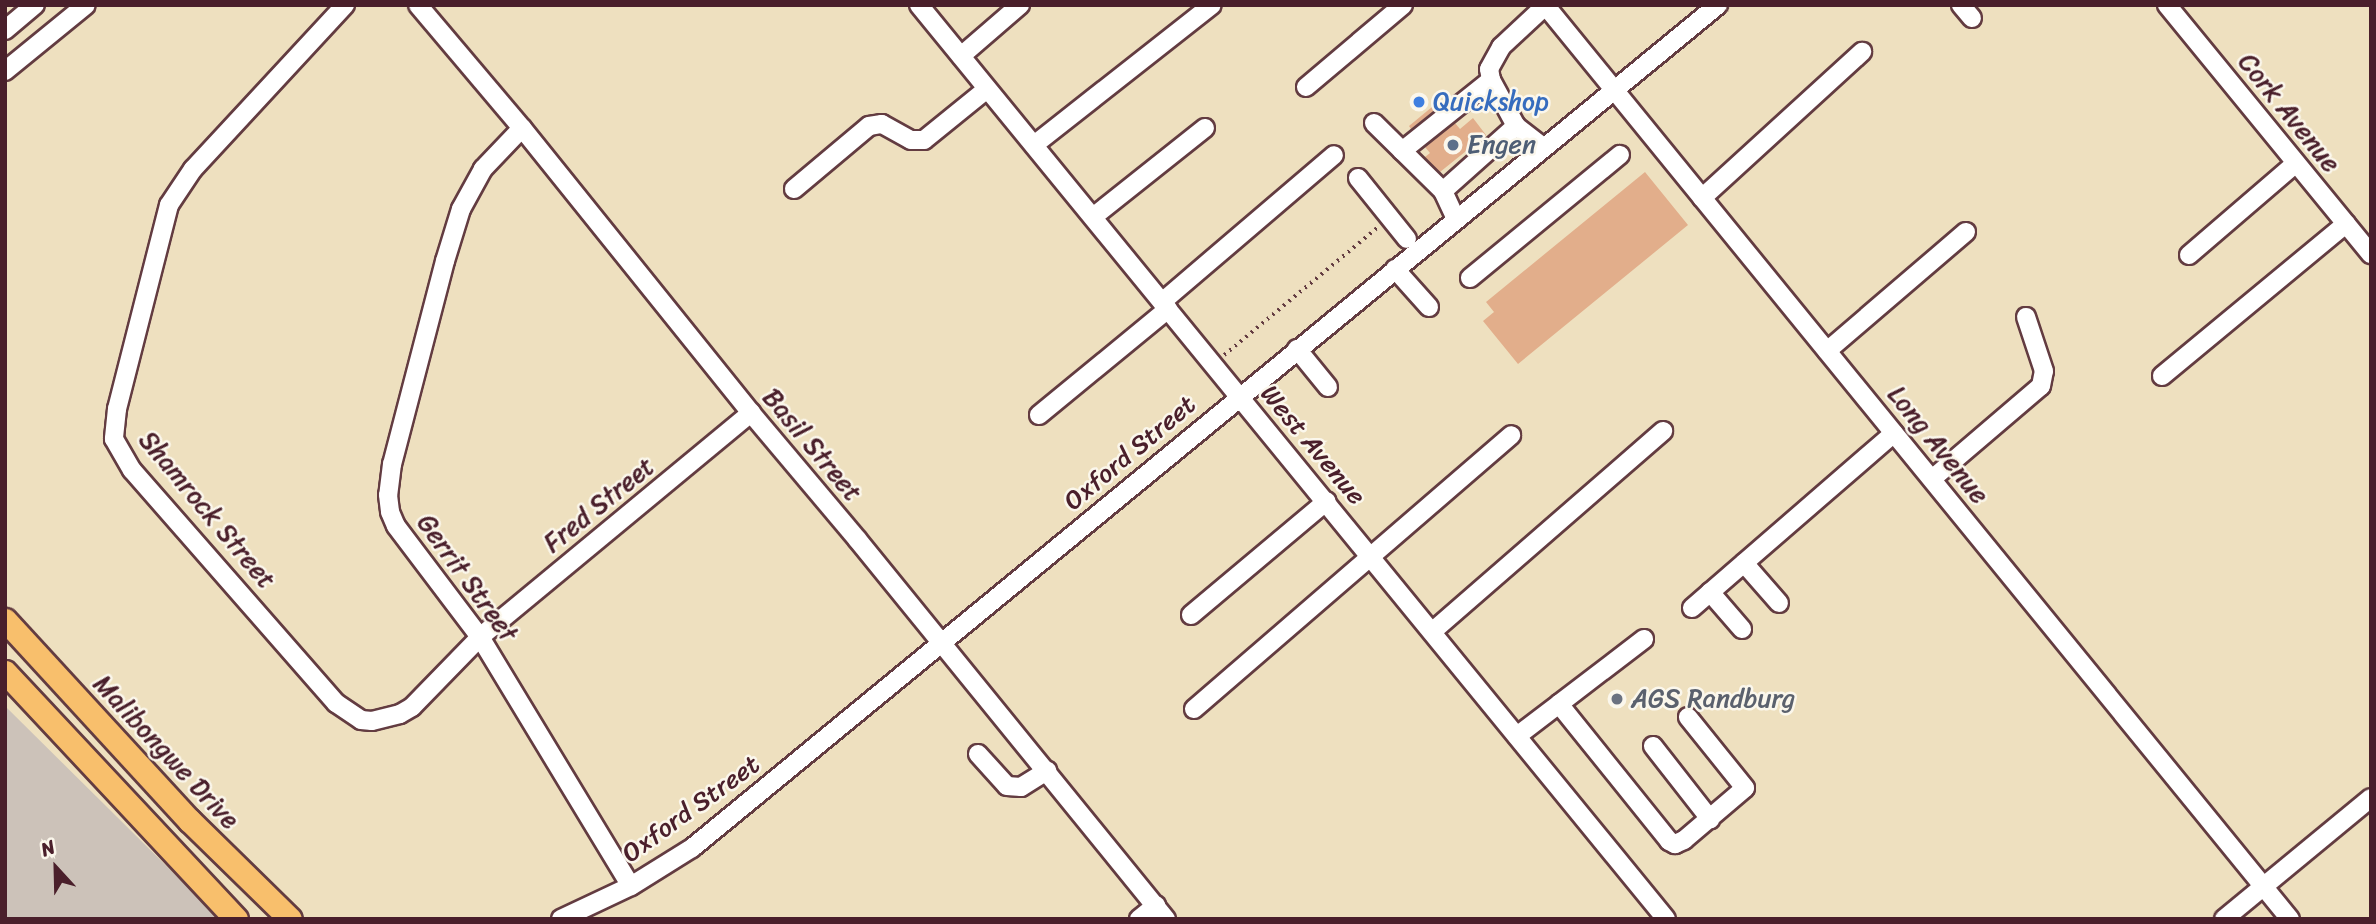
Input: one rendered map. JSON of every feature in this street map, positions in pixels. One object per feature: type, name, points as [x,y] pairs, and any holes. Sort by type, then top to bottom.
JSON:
[{"type":"main road","name":"Malibongwe Drive","points":[[5,620],[189,820],[290,919]]},
{"type":"main road","points":[[5,672],[227,914]]},
{"type":"main road","points":[[256,884],[307,919]]},
{"type":"street","points":[[5,30],[36,5]]},
{"type":"street","points":[[5,71],[86,5]]},
{"type":"street","name":"Shamrock Street","points":[[345,5],[193,169],[169,205],[117,409],[114,439],[132,470],[347,713],[372,721],[400,715],[480,637]]},
{"type":"street","name":"Basil Street","points":[[418,5],[522,128],[751,413],[1161,912]]},
{"type":"street","name":"West Avenue","points":[[919,5],[1666,919]]},
{"type":"street","points":[[961,56],[1020,5]]},
{"type":"street","points":[[1034,145],[1212,5]]},
{"type":"street","points":[[1306,87],[1403,5]]},
{"type":"street","name":"Oxford Street","points":[[561,919],[631,886],[692,848],[1718,5]]},
{"type":"street","name":"Cork Avenue","points":[[2167,5],[2371,254]]},
{"type":"street","points":[[1543,147],[1516,127],[1490,80],[1493,57],[1545,6]]},
{"type":"street","name":"Long Avenue","points":[[1545,6],[2290,919]]},
{"type":"street","points":[[1702,198],[1862,52]]},
{"type":"street","points":[[1402,151],[1490,80]]},
{"type":"street","points":[[794,189],[869,126],[882,124],[911,140],[924,140],[987,89]]},
{"type":"street","points":[[1374,122],[1443,191],[1457,219]]},
{"type":"street","points":[[1443,191],[1516,127]]},
{"type":"street","name":"Gerrit Street","points":[[522,128],[483,169],[461,209],[444,261],[392,464],[388,495],[396,526],[480,637],[631,886]]},
{"type":"street","points":[[1093,217],[1205,128]]},
{"type":"street","points":[[1040,415],[1334,155]]},
{"type":"street","points":[[1470,278],[1620,155]]},
{"type":"street","points":[[2189,255],[2295,163]]},
{"type":"street","points":[[1358,178],[1407,239]]},
{"type":"street","points":[[2162,376],[2346,224]]},
{"type":"street","points":[[1827,351],[1966,232]]},
{"type":"street","points":[[1395,269],[1429,307]]},
{"type":"street","points":[[1932,479],[2041,386],[2044,372],[2026,317]]},
{"type":"street","points":[[1297,349],[1328,387]]},
{"type":"street","name":"Fred Street","points":[[480,637],[751,413]]},
{"type":"street","points":[[1433,631],[1663,431]]},
{"type":"street","points":[[1692,608],[1894,433]]},
{"type":"street","points":[[1194,709],[1511,435]]},
{"type":"street","points":[[1191,615],[1326,501]]},
{"type":"street","points":[[1744,563],[1779,603]]},
{"type":"street","points":[[1710,592],[1741,629]]},
{"type":"street","points":[[1517,736],[1644,639]]},
{"type":"street","points":[[1559,704],[1669,841],[1679,843],[1745,788],[1688,717]]},
{"type":"street","points":[[1653,746],[1710,819]]},
{"type":"street","points":[[978,754],[1007,786],[1021,787],[1047,771]]},
{"type":"street","points":[[2224,919],[2371,798]]},
{"type":"street","points":[[1139,919],[1161,912]]},
{"type":"path","points":[[1232,348],[1390,218]]},
{"type":"shaded area","points":[[5,706],[220,919],[5,919]]},
{"type":"building","points":[[1438,102],[1441,105],[1411,129],[1409,126]]},
{"type":"building","points":[[1473,118],[1486,135],[1440,172],[1425,157],[1430,153],[1425,147],[1455,123],[1460,129]]},
{"type":"building","points":[[1645,172],[1688,225],[1518,364],[1483,321],[1494,312],[1486,302]]},
{"type":"place","name":"Quickshop","points":[[1419,102]]},
{"type":"place","name":"Engen","points":[[1453,145]]},
{"type":"place","name":"AGS Randburg","points":[[1617,699]]}]
